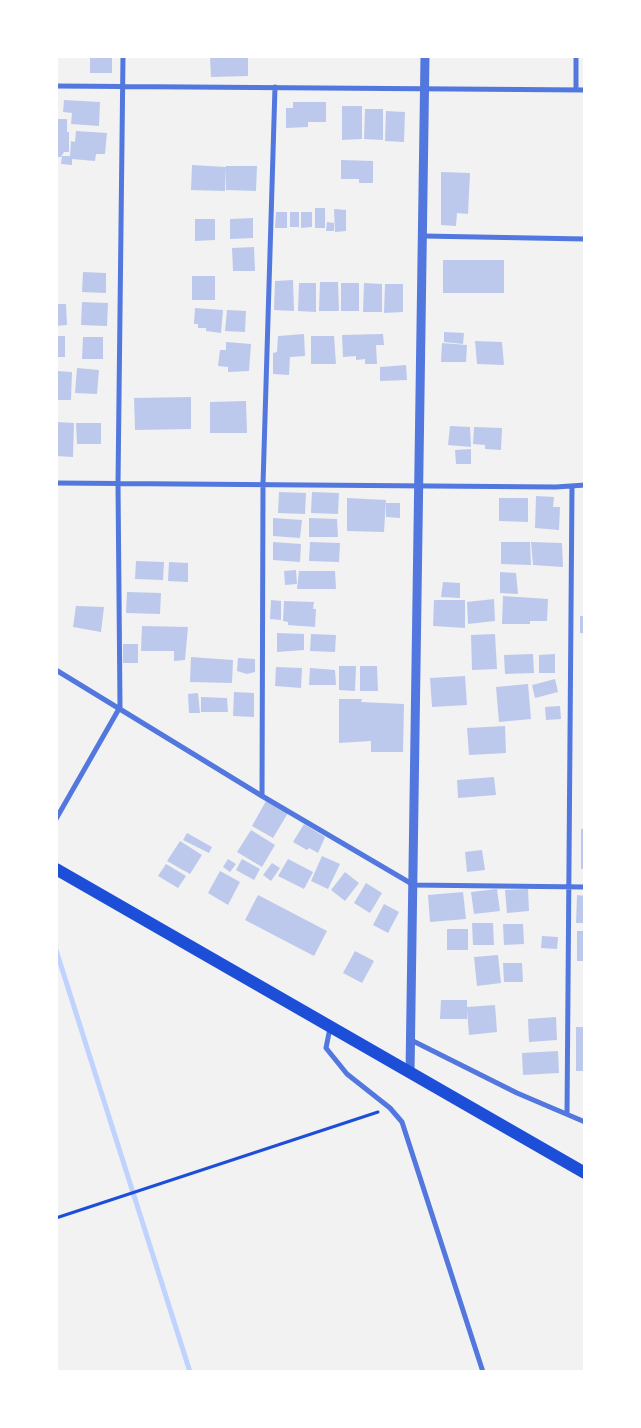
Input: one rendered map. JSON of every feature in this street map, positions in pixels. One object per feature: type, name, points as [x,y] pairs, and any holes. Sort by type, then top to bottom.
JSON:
[{"type":"main road","points":[[56,870],[330,1025],[585,1173]]},
{"type":"street","points":[[56,819],[120,707],[118,483],[123,56]]},
{"type":"street","points":[[410,1072],[425,56]]},
{"type":"street","points":[[576,56],[576,90]]},
{"type":"street","points":[[56,86],[585,90]]},
{"type":"street","points":[[262,796],[263,484],[275,87]]},
{"type":"street","points":[[423,236],[585,238]]},
{"type":"street","points":[[56,483],[585,485]]},
{"type":"street","points":[[568,1114],[572,486]]},
{"type":"street","points":[[56,670],[120,707],[262,796],[412,884],[585,887]]},
{"type":"street","points":[[330,1025],[326,1048],[347,1074],[390,1108],[402,1122],[483,1372]]},
{"type":"street","points":[[411,1040],[518,1093],[585,1122]]},
{"type":"path","points":[[56,1218],[390,1108]]},
{"type":"building","points":[[90,56],[112,56],[112,73],[90,73]]},
{"type":"building","points":[[210,56],[248,56],[248,76],[211,77]]},
{"type":"building","points":[[64,100],[100,102],[99,126],[71,124],[72,113],[63,112]]},
{"type":"building","points":[[293,102],[326,102],[326,122],[308,122],[308,127],[286,128],[286,108],[293,108]]},
{"type":"building","points":[[342,106],[362,106],[362,139],[342,140]]},
{"type":"building","points":[[365,109],[383,109],[383,140],[364,139]]},
{"type":"building","points":[[386,111],[405,112],[404,142],[385,141]]},
{"type":"building","points":[[56,119],[67,119],[67,132],[69,132],[69,152],[64,152],[61,157],[56,157]]},
{"type":"building","points":[[76,131],[107,133],[105,154],[96,154],[95,161],[72,159],[72,165],[61,164],[62,156],[70,156],[71,141],[75,142]]},
{"type":"building","points":[[341,160],[373,161],[373,183],[359,183],[359,179],[341,179]]},
{"type":"building","points":[[192,165],[226,167],[225,191],[191,190]]},
{"type":"building","points":[[226,166],[257,166],[256,191],[226,190]]},
{"type":"building","points":[[441,172],[470,173],[468,214],[457,213],[456,226],[441,225]]},
{"type":"building","points":[[315,208],[325,208],[325,228],[315,228]]},
{"type":"building","points":[[334,209],[346,210],[346,231],[335,232]]},
{"type":"building","points":[[276,212],[287,212],[287,228],[275,228]]},
{"type":"building","points":[[290,212],[299,212],[299,227],[290,227]]},
{"type":"building","points":[[301,212],[312,212],[312,227],[301,228]]},
{"type":"building","points":[[253,218],[253,238],[230,239],[230,219]]},
{"type":"building","points":[[195,219],[215,219],[215,240],[195,241]]},
{"type":"building","points":[[327,222],[334,223],[334,231],[326,231]]},
{"type":"building","points":[[254,247],[255,271],[233,271],[232,248]]},
{"type":"building","points":[[443,260],[504,260],[504,293],[443,293]]},
{"type":"building","points":[[83,272],[106,273],[106,293],[82,292]]},
{"type":"building","points":[[192,276],[215,276],[215,300],[192,300]]},
{"type":"building","points":[[293,280],[294,311],[274,310],[275,281]]},
{"type":"building","points":[[320,282],[338,282],[339,311],[319,311]]},
{"type":"building","points":[[299,283],[316,283],[316,312],[298,311]]},
{"type":"building","points":[[341,283],[359,283],[359,311],[341,311]]},
{"type":"building","points":[[364,283],[382,284],[382,312],[363,312]]},
{"type":"building","points":[[385,284],[403,284],[403,312],[384,313]]},
{"type":"building","points":[[82,302],[108,303],[107,326],[81,325]]},
{"type":"building","points":[[56,304],[66,304],[67,325],[56,326]]},
{"type":"building","points":[[195,308],[223,310],[221,333],[206,331],[206,328],[198,328],[198,324],[194,324]]},
{"type":"building","points":[[227,310],[246,311],[245,332],[225,331]]},
{"type":"building","points":[[444,332],[464,333],[463,344],[444,342]]},
{"type":"building","points":[[304,334],[305,356],[290,357],[289,375],[273,374],[273,353],[277,352],[278,336]]},
{"type":"building","points":[[383,334],[384,345],[376,345],[377,364],[365,364],[365,359],[356,360],[356,356],[343,357],[342,335]]},
{"type":"building","points":[[56,336],[65,336],[65,357],[56,357]]},
{"type":"building","points":[[311,336],[334,336],[336,364],[311,364]]},
{"type":"building","points":[[83,337],[103,337],[103,359],[82,359]]},
{"type":"building","points":[[475,341],[502,342],[504,365],[477,364]]},
{"type":"building","points":[[226,342],[251,344],[249,371],[228,372],[228,367],[218,366],[220,350],[226,350]]},
{"type":"building","points":[[442,343],[467,345],[466,362],[441,362]]},
{"type":"building","points":[[406,365],[407,380],[380,381],[380,367]]},
{"type":"building","points":[[77,368],[99,370],[97,394],[75,393]]},
{"type":"building","points":[[56,371],[72,372],[71,400],[56,400]]},
{"type":"building","points":[[191,397],[191,429],[135,430],[134,398]]},
{"type":"building","points":[[246,401],[247,433],[210,433],[210,402]]},
{"type":"building","points":[[56,422],[74,423],[73,457],[56,456]]},
{"type":"building","points":[[76,423],[101,423],[101,444],[77,444]]},
{"type":"building","points":[[450,426],[470,427],[471,447],[448,445]]},
{"type":"building","points":[[474,427],[502,428],[501,450],[485,449],[485,445],[473,444]]},
{"type":"building","points":[[471,449],[471,464],[456,464],[455,450]]},
{"type":"building","points":[[279,492],[306,493],[305,514],[278,513]]},
{"type":"building","points":[[312,492],[339,493],[338,514],[311,513]]},
{"type":"building","points":[[536,496],[554,497],[553,507],[560,507],[559,530],[535,528]]},
{"type":"building","points":[[347,498],[386,500],[384,532],[347,531]]},
{"type":"building","points":[[499,498],[528,498],[528,522],[499,521]]},
{"type":"building","points":[[386,503],[400,503],[400,518],[386,517]]},
{"type":"building","points":[[273,518],[302,520],[300,538],[273,536]]},
{"type":"building","points":[[309,518],[337,519],[338,537],[309,537]]},
{"type":"building","points":[[273,542],[301,544],[300,562],[273,560]]},
{"type":"building","points":[[310,542],[340,543],[339,562],[309,561]]},
{"type":"building","points":[[501,542],[530,542],[531,565],[501,564]]},
{"type":"building","points":[[531,542],[562,543],[563,567],[533,565]]},
{"type":"building","points":[[136,561],[164,562],[163,580],[135,579]]},
{"type":"building","points":[[169,562],[188,563],[188,582],[168,581]]},
{"type":"building","points":[[296,570],[297,584],[285,585],[284,571]]},
{"type":"building","points":[[299,571],[335,571],[336,589],[297,589]]},
{"type":"building","points":[[500,572],[516,573],[518,594],[500,593]]},
{"type":"building","points":[[443,582],[460,583],[460,598],[441,597]]},
{"type":"building","points":[[127,592],[161,593],[160,614],[126,613]]},
{"type":"building","points":[[503,596],[548,599],[547,621],[530,621],[530,624],[502,624]]},
{"type":"building","points":[[494,599],[495,621],[468,624],[467,602]]},
{"type":"building","points":[[271,600],[281,601],[281,620],[270,619]]},
{"type":"building","points":[[434,600],[465,600],[465,628],[433,626]]},
{"type":"building","points":[[284,601],[314,602],[313,609],[316,609],[315,627],[288,625],[288,622],[283,621]]},
{"type":"building","points":[[76,606],[104,607],[101,632],[73,627]]},
{"type":"building","points":[[580,616],[585,616],[585,633],[580,633]]},
{"type":"building","points":[[142,626],[188,627],[185,660],[174,661],[174,651],[141,651]]},
{"type":"building","points":[[277,633],[304,634],[304,650],[277,652]]},
{"type":"building","points":[[311,634],[336,635],[335,652],[310,651]]},
{"type":"building","points":[[495,634],[497,669],[472,670],[471,635]]},
{"type":"building","points":[[123,644],[138,644],[138,663],[123,663]]},
{"type":"building","points":[[533,654],[534,673],[505,674],[504,655]]},
{"type":"building","points":[[555,654],[555,673],[539,673],[539,655]]},
{"type":"building","points":[[191,657],[233,660],[232,683],[190,682]]},
{"type":"building","points":[[238,658],[255,659],[255,672],[247,674],[237,671]]},
{"type":"building","points":[[339,666],[356,666],[355,691],[339,690]]},
{"type":"building","points":[[360,666],[377,666],[378,691],[360,691]]},
{"type":"building","points":[[276,667],[302,668],[301,688],[275,686]]},
{"type":"building","points":[[310,668],[335,670],[336,685],[309,685]]},
{"type":"building","points":[[465,676],[467,705],[432,707],[430,678]]},
{"type":"building","points":[[555,679],[558,692],[535,698],[532,685]]},
{"type":"building","points":[[528,684],[531,719],[499,722],[496,687]]},
{"type":"building","points":[[234,692],[254,693],[254,717],[233,716]]},
{"type":"building","points":[[198,693],[200,713],[189,713],[188,694]]},
{"type":"building","points":[[201,697],[227,698],[228,712],[201,712]]},
{"type":"building","points":[[339,699],[362,699],[361,702],[404,704],[403,752],[371,752],[371,741],[339,743]]},
{"type":"building","points":[[560,706],[561,719],[546,720],[545,707]]},
{"type":"building","points":[[505,726],[506,753],[469,755],[467,728]]},
{"type":"building","points":[[494,777],[496,795],[458,798],[457,780]]},
{"type":"building","points":[[266,801],[288,813],[273,838],[252,826]]},
{"type":"building","points":[[304,824],[325,837],[318,853],[309,848],[307,850],[293,842]]},
{"type":"building","points":[[581,829],[585,829],[585,869],[581,869]]},
{"type":"building","points":[[251,830],[275,845],[262,867],[237,852]]},
{"type":"building","points":[[187,833],[212,847],[209,853],[183,840]]},
{"type":"building","points":[[180,841],[202,855],[190,874],[167,861]]},
{"type":"building","points":[[482,850],[485,870],[467,872],[465,852]]},
{"type":"building","points":[[322,856],[340,864],[328,889],[311,881]]},
{"type":"building","points":[[228,859],[236,864],[230,872],[223,867]]},
{"type":"building","points":[[242,859],[260,869],[254,880],[236,870]]},
{"type":"building","points":[[288,859],[313,872],[304,889],[278,876]]},
{"type":"building","points":[[272,863],[280,868],[271,881],[263,875]]},
{"type":"building","points":[[166,864],[186,876],[178,888],[158,876]]},
{"type":"building","points":[[220,871],[240,882],[228,905],[208,893]]},
{"type":"building","points":[[345,872],[359,883],[345,901],[331,890]]},
{"type":"building","points":[[366,883],[382,893],[370,913],[354,903]]},
{"type":"building","points":[[497,889],[500,911],[474,914],[471,892]]},
{"type":"building","points":[[528,889],[529,911],[507,913],[505,890]]},
{"type":"building","points":[[463,892],[466,919],[430,922],[428,895]]},
{"type":"building","points":[[258,895],[327,931],[314,956],[245,920]]},
{"type":"building","points":[[577,895],[585,896],[585,923],[576,923]]},
{"type":"building","points":[[384,904],[399,912],[388,933],[373,925]]},
{"type":"building","points":[[472,923],[493,923],[494,945],[473,945]]},
{"type":"building","points":[[503,924],[523,924],[524,944],[504,945]]},
{"type":"building","points":[[447,929],[468,929],[468,950],[447,950]]},
{"type":"building","points":[[577,931],[585,931],[585,961],[577,961]]},
{"type":"building","points":[[542,936],[558,937],[557,949],[541,948]]},
{"type":"building","points":[[355,951],[374,961],[362,983],[343,973]]},
{"type":"building","points":[[498,955],[501,983],[477,986],[474,957]]},
{"type":"building","points":[[503,963],[522,963],[523,982],[504,982]]},
{"type":"building","points":[[441,1000],[467,1000],[467,1007],[495,1005],[497,1032],[469,1035],[467,1010],[467,1019],[440,1019]]},
{"type":"building","points":[[556,1017],[557,1040],[529,1042],[528,1019]]},
{"type":"building","points":[[576,1027],[585,1027],[585,1071],[576,1071]]},
{"type":"building","points":[[558,1051],[559,1073],[523,1075],[522,1053]]},
{"type":"waterway","points":[[56,950],[190,1372]]}]
